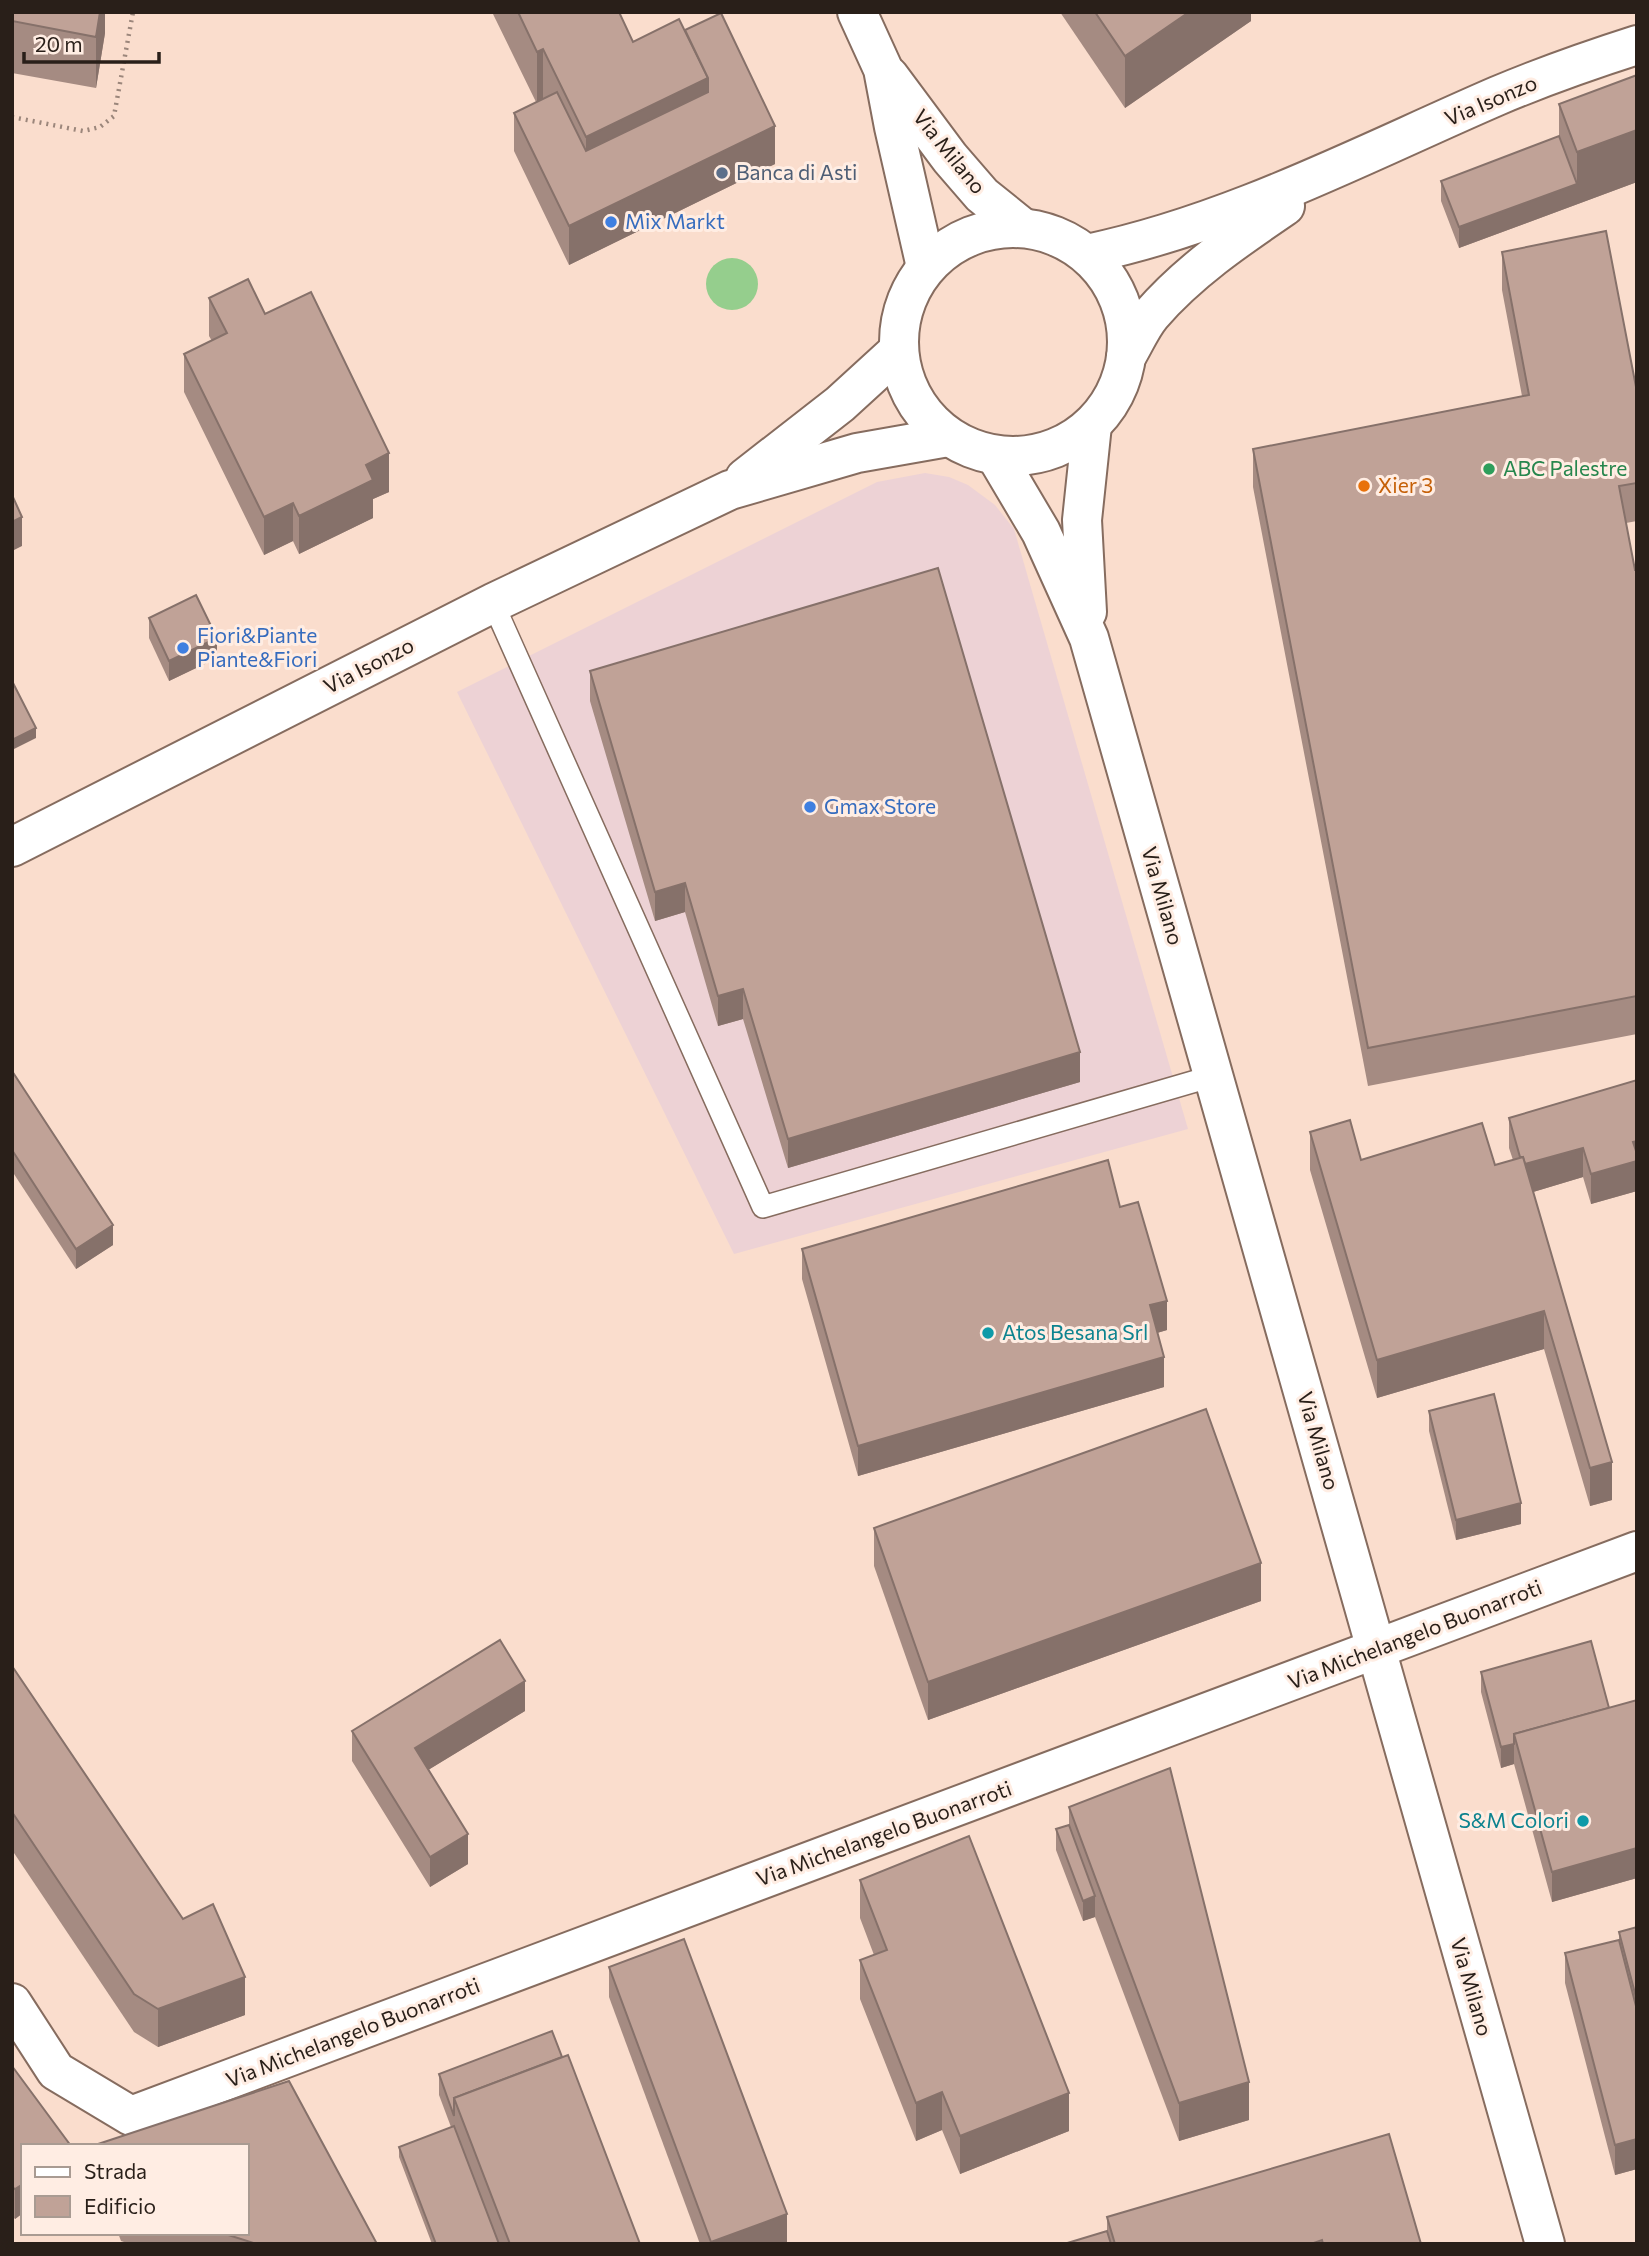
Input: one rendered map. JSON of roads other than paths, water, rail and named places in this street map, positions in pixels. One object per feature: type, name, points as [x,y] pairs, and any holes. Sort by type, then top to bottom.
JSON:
[{"type":"street","name":"Via Milano","points":[[857,12],[883,69],[950,158],[982,195],[1023,228]]},
{"type":"street","name":"Via Isonzo","points":[[1087,254],[1126,246],[1221,215],[1348,163],[1499,95],[1637,45]]},
{"type":"street","name":"Via Milano","points":[[883,69],[926,267]]},
{"type":"street","name":"Via Isonzo","points":[[1126,357],[1150,316],[1220,251],[1348,163]]},
{"type":"street","points":[[996,228],[1023,228],[1046,232],[1068,241],[1087,254],[1112,283],[1125,318],[1126,357],[1115,394],[1092,425],[1064,445],[1053,449],[1031,456],[996,456],[971,450],[948,437],[922,414],[906,384],[898,351],[904,306],[926,267],[946,249],[970,236],[996,228]]},
{"type":"street","name":"Via Isonzo","points":[[730,491],[840,404],[898,351]]},
{"type":"street","name":"Via Milano","points":[[1089,638],[1082,520],[1092,425]]},
{"type":"street","name":"Via Isonzo","points":[[12,847],[493,603],[730,491],[857,453],[948,437]]},
{"type":"street","name":"Via Milano","points":[[996,456],[1041,532],[1089,638],[1545,2244]]},
{"type":"street","name":"Via Michelangelo Buonarroti","points":[[12,2003],[56,2071],[131,2116],[1637,1551]]},
{"type":"lane","points":[[493,603],[763,1207],[1213,1076]]},
{"type":"place","name":"Banca di Asti","points":[[722,173]]},
{"type":"place","name":"Mix Markt","points":[[611,222]]},
{"type":"place","name":"ABC Palestre","points":[[1489,469]]},
{"type":"place","name":"Xier 3","points":[[1364,486]]},
{"type":"place","name":"Fiori&Piante Piante&Fiori","points":[[183,648]]},
{"type":"place","name":"Gmax Store","points":[[810,807]]},
{"type":"place","name":"Atos Besana Srl","points":[[988,1333]]},
{"type":"place","name":"S&M Colori","points":[[1583,1821]]}]
